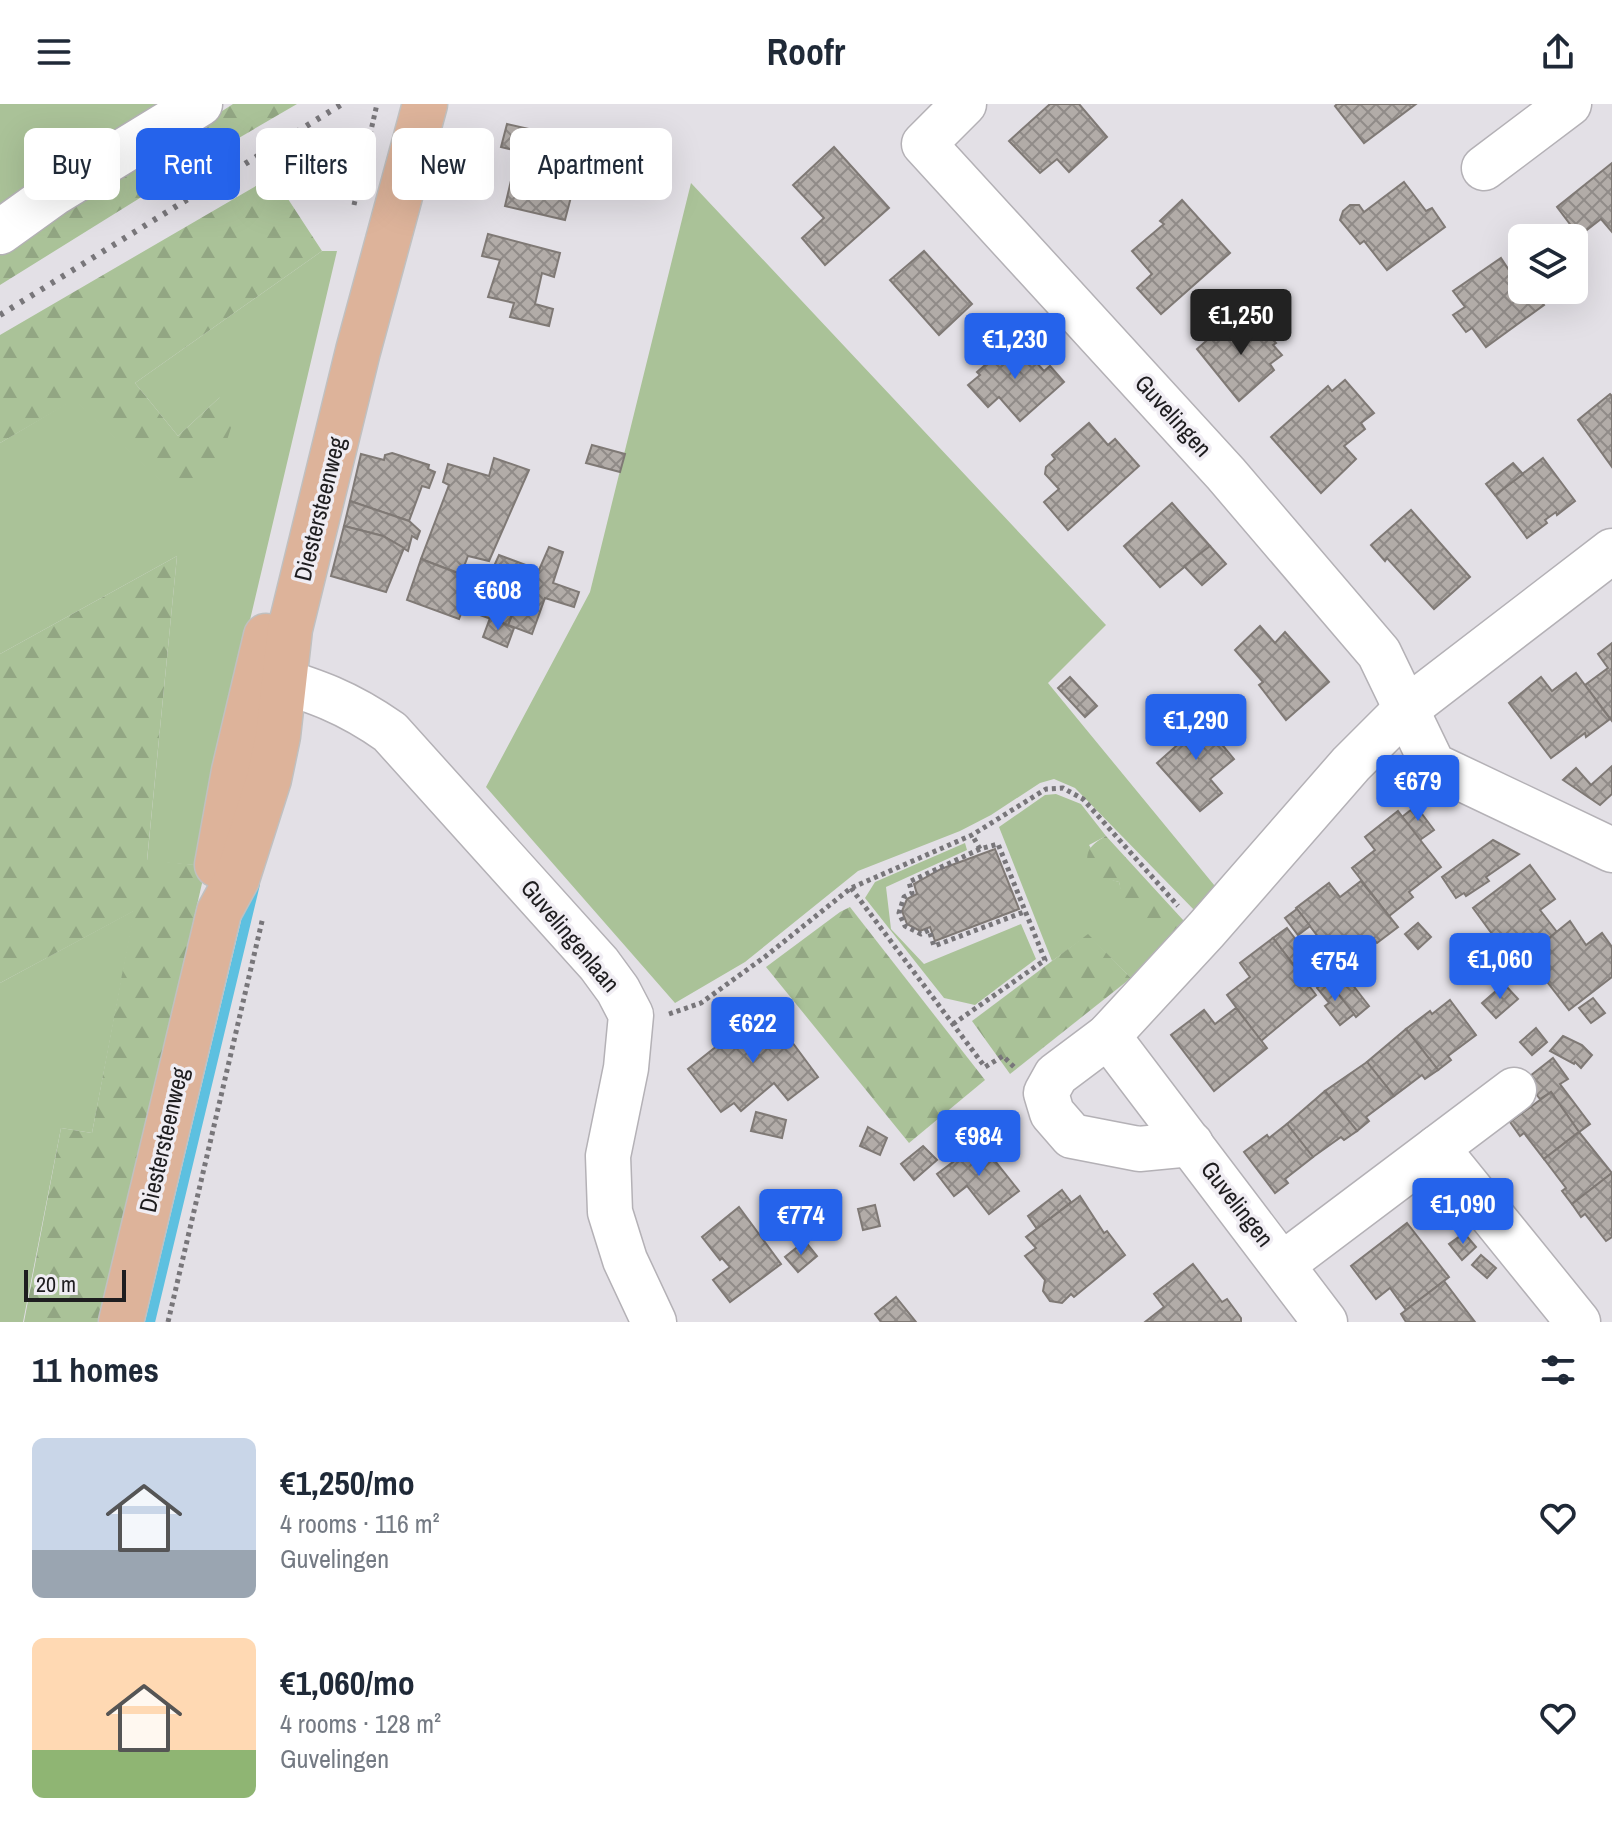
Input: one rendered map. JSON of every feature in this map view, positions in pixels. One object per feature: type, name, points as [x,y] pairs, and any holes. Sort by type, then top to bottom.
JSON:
[{"type":"main road","name":"Diestersteenweg","points":[[272,678],[393,104]]},
{"type":"main road","name":"Diestersteenweg","points":[[121,1322],[219,912],[215,877],[234,771],[290,629],[358,351],[425,104]]},
{"type":"street","points":[[0,232],[53,194],[200,104]]},
{"type":"street","name":"Guvelingen","points":[[964,104],[924,144],[1226,474],[1379,653],[1433,765],[1612,850]]},
{"type":"street","points":[[1484,168],[1569,104]]},
{"type":"street","points":[[1046,1093],[1056,1075],[1108,1036],[1206,930],[1351,764],[1405,710],[1612,551]]},
{"type":"street","name":"Guvelingenlaan","points":[[272,678],[309,688],[356,709],[390,732],[599,964],[618,990],[631,1015],[626,1068],[608,1156],[610,1212],[625,1260],[654,1322]]},
{"type":"street","name":"Guvelingen","points":[[1108,1036],[1325,1322]]},
{"type":"street","name":"Guvelingen","points":[[1283,1264],[1514,1090]]},
{"type":"street","name":"Guvelingen","points":[[1046,1093],[1052,1113],[1072,1136],[1139,1149],[1191,1144]]},
{"type":"street","points":[[1437,1148],[1578,1322]]},
{"type":"path","points":[[631,1015],[662,1017],[701,1003],[851,888],[972,835],[1046,789],[1063,788],[1083,799],[1179,907],[1206,930]]},
{"type":"path","points":[[972,835],[980,849]]},
{"type":"path","points":[[953,1024],[1045,960],[998,844],[980,849],[909,882],[912,893],[904,897],[899,913],[905,926],[921,934],[929,930],[934,946],[1024,912]]},
{"type":"path","points":[[851,888],[985,1067],[1003,1056],[1023,1077],[1046,1093]]},
{"type":"path","points":[[168,1322],[265,907]]},
{"type":"green space","points":[[0,104],[158,104],[162,107],[120,137],[120,128],[24,128],[24,200],[32,200],[0,223]]},
{"type":"green space","points":[[233,104],[297,104],[240,137],[240,128],[196,128]]},
{"type":"green space","points":[[136,167],[137,200],[0,285],[0,255],[85,200],[120,200],[120,177]]},
{"type":"green space","points":[[691,183],[1106,625],[1048,683],[1219,891],[1199,915],[1075,788],[1054,779],[1040,783],[960,831],[858,871],[745,962],[675,1003],[486,787],[590,592]]},
{"type":"green space","points":[[256,186],[256,200],[289,200],[322,251],[135,383],[178,436],[220,397],[238,406],[218,468],[195,492],[166,486],[74,400],[0,443],[0,335],[232,200],[240,200],[240,195]]},
{"type":"green space","points":[[322,251],[337,251],[213,777],[206,866],[147,861],[177,556],[0,654],[0,443],[74,399],[166,485],[220,397],[178,436],[135,383]]},
{"type":"green space","points":[[177,556],[147,860],[206,866],[101,1322],[24,1322],[61,1128],[92,1133],[134,911],[0,983],[0,654]]},
{"type":"green space","points":[[1056,794],[1081,804],[1106,836],[1089,845],[1109,879],[1119,882],[1122,893],[1179,930],[1131,978],[1088,935],[1052,961],[999,827],[1045,795]]},
{"type":"green space","points":[[1106,836],[1184,921],[1177,929],[1160,935],[1142,930],[1128,917],[1119,882],[1093,876],[1088,852]]},
{"type":"green space","points":[[965,843],[967,850],[886,887],[891,929],[924,964],[1021,924],[1036,959],[975,1005],[944,998],[865,898],[875,882]]},
{"type":"green space","points":[[850,907],[985,1080],[909,1143],[766,967]]},
{"type":"green space","points":[[135,910],[92,1133],[61,1128],[23,1322],[0,1322],[0,983]]},
{"type":"green space","points":[[1088,934],[1131,978],[1010,1074],[972,1021]]},
{"type":"building","points":[[1050,104],[1079,104],[1107,137],[1069,172],[1057,159],[1040,173],[1009,141]]},
{"type":"building","points":[[1416,104],[1364,143],[1335,106]]},
{"type":"building","points":[[507,124],[525,128],[510,128],[510,149],[501,147]]},
{"type":"building","points":[[834,147],[889,208],[825,265],[802,238],[824,218],[793,185]]},
{"type":"building","points":[[1612,163],[1612,232],[1601,219],[1588,229],[1588,224],[1570,224],[1557,207]]},
{"type":"building","points":[[1404,182],[1426,211],[1432,208],[1445,227],[1387,270],[1364,241],[1360,244],[1340,220],[1343,211],[1350,205],[1359,205],[1364,212]]},
{"type":"building","points":[[510,185],[510,200],[570,200],[565,220],[505,206]]},
{"type":"building","points":[[1182,200],[1230,253],[1161,314],[1137,288],[1152,274],[1132,251],[1164,224],[1160,221]]},
{"type":"building","points":[[488,234],[560,253],[554,277],[542,273],[535,304],[553,309],[549,326],[510,317],[514,303],[488,297],[500,260],[482,256]]},
{"type":"building","points":[[924,251],[972,304],[939,335],[890,280]]},
{"type":"building","points":[[1501,258],[1508,269],[1508,304],[1544,305],[1486,347],[1472,328],[1466,332],[1453,315],[1465,307],[1453,291]]},
{"type":"building","points":[[1230,320],[1241,332],[1256,321],[1276,343],[1273,345],[1282,355],[1270,364],[1274,370],[1239,401],[1197,349]]},
{"type":"building","points":[[1015,339],[1044,371],[1050,366],[1064,382],[1020,421],[999,397],[988,407],[968,385],[980,375],[977,372]]},
{"type":"building","points":[[1345,380],[1374,413],[1361,423],[1365,429],[1344,446],[1356,459],[1321,493],[1271,437],[1328,386],[1332,391]]},
{"type":"building","points":[[1610,394],[1612,396],[1612,467],[1578,420]]},
{"type":"building","points":[[1089,423],[1108,445],[1115,439],[1139,466],[1068,530],[1044,502],[1059,489],[1045,474],[1046,467],[1055,459],[1052,455]]},
{"type":"building","points":[[592,445],[625,454],[620,472],[586,463]]},
{"type":"building","points":[[392,453],[429,465],[428,469],[435,472],[429,488],[422,486],[409,521],[350,501],[361,454],[384,460],[385,455]]},
{"type":"building","points":[[494,458],[529,470],[489,561],[468,556],[461,574],[421,559],[449,485],[443,482],[448,464],[489,476]]},
{"type":"building","points":[[1543,458],[1575,501],[1545,520],[1547,523],[1527,538],[1495,495]]},
{"type":"building","points":[[1513,463],[1523,474],[1495,495],[1486,484]]},
{"type":"building","points":[[350,501],[409,521],[420,531],[417,539],[412,536],[408,551],[383,536],[344,526]]},
{"type":"building","points":[[1172,503],[1210,546],[1160,587],[1124,546]]},
{"type":"building","points":[[1411,510],[1470,577],[1434,609],[1371,545]]},
{"type":"building","points":[[344,526],[383,536],[404,548],[386,592],[331,576]]},
{"type":"building","points":[[1210,546],[1226,564],[1202,585],[1184,566]]},
{"type":"building","points":[[549,547],[563,552],[553,583],[579,592],[574,607],[545,598],[532,634],[508,625],[519,597],[486,584],[499,555],[539,570]]},
{"type":"building","points":[[421,559],[519,597],[508,625],[463,609],[459,619],[407,600]]},
{"type":"building","points":[[490,618],[514,628],[507,647],[483,637]]},
{"type":"building","points":[[1260,626],[1275,643],[1285,632],[1329,682],[1286,720],[1259,685],[1263,682],[1235,650]]},
{"type":"building","points":[[1612,643],[1612,721],[1585,685],[1608,668],[1598,654]]},
{"type":"building","points":[[1576,673],[1610,719],[1551,758],[1509,703],[1541,677],[1552,691]]},
{"type":"building","points":[[1070,677],[1097,706],[1085,717],[1058,688]]},
{"type":"building","points":[[1195,712],[1234,759],[1210,779],[1222,793],[1200,811],[1157,763],[1183,740],[1173,730]]},
{"type":"building","points":[[1612,766],[1612,794],[1600,805],[1563,780],[1576,768],[1591,785]]},
{"type":"building","points":[[1416,806],[1434,830],[1420,840],[1402,817]]},
{"type":"building","points":[[1398,811],[1441,867],[1409,892],[1413,897],[1389,916],[1352,868],[1375,850],[1365,837]]},
{"type":"building","points":[[1493,840],[1519,854],[1486,877],[1489,881],[1466,896],[1464,893],[1456,898],[1442,877]]},
{"type":"building","points":[[995,849],[1019,909],[935,941],[930,927],[920,931],[907,924],[902,911],[907,899],[917,894],[914,884],[941,869]]},
{"type":"building","points":[[1530,865],[1555,899],[1540,910],[1557,932],[1524,959],[1514,944],[1511,947],[1504,937],[1498,942],[1473,908]]},
{"type":"building","points":[[1361,881],[1398,927],[1377,943],[1372,938],[1339,964],[1296,908],[1329,883],[1340,897]]},
{"type":"building","points":[[1297,909],[1310,926],[1298,935],[1285,918]]},
{"type":"building","points":[[1570,921],[1586,945],[1602,933],[1612,947],[1612,977],[1569,1010],[1527,956]]},
{"type":"building","points":[[1418,923],[1431,937],[1418,949],[1405,934]]},
{"type":"building","points":[[1287,928],[1306,953],[1293,964],[1273,938]]},
{"type":"building","points":[[1273,938],[1316,995],[1261,1041],[1227,995],[1250,977],[1240,963]]},
{"type":"building","points":[[1345,975],[1369,1006],[1356,1017],[1332,986]]},
{"type":"building","points":[[1327,980],[1354,1014],[1340,1025],[1325,1006],[1329,1003],[1317,988]]},
{"type":"building","points":[[1504,984],[1518,999],[1496,1018],[1482,1003]]},
{"type":"building","points":[[1593,998],[1605,1013],[1591,1023],[1579,1008]]},
{"type":"building","points":[[1450,1000],[1476,1035],[1448,1056],[1451,1060],[1438,1070],[1406,1029]]},
{"type":"building","points":[[766,1007],[818,1077],[788,1100],[774,1083],[741,1111],[734,1103],[721,1112],[688,1069]]},
{"type":"building","points":[[1236,1008],[1267,1048],[1214,1091],[1171,1035],[1204,1010],[1215,1024]]},
{"type":"building","points":[[1536,1028],[1547,1042],[1532,1055],[1520,1042]]},
{"type":"building","points":[[1406,1029],[1438,1070],[1425,1079],[1422,1075],[1394,1096],[1367,1062]]},
{"type":"building","points":[[1563,1036],[1582,1045],[1592,1055],[1581,1068],[1550,1051]]},
{"type":"building","points":[[1553,1058],[1568,1079],[1560,1084],[1590,1124],[1579,1132],[1551,1092],[1540,1099],[1525,1080]]},
{"type":"building","points":[[1367,1062],[1394,1096],[1366,1117],[1369,1121],[1357,1131],[1325,1091]]},
{"type":"building","points":[[1325,1091],[1357,1131],[1344,1140],[1341,1137],[1313,1157],[1287,1124]]},
{"type":"building","points":[[1551,1092],[1579,1132],[1544,1159],[1524,1133],[1520,1136],[1510,1122]]},
{"type":"building","points":[[756,1112],[786,1120],[782,1138],[751,1131]]},
{"type":"building","points":[[1287,1124],[1313,1157],[1285,1179],[1288,1183],[1275,1193],[1244,1152]]},
{"type":"building","points":[[868,1127],[887,1138],[880,1155],[860,1146]]},
{"type":"building","points":[[1579,1132],[1612,1173],[1572,1204],[1562,1191],[1566,1188],[1544,1159]]},
{"type":"building","points":[[980,1142],[1019,1191],[989,1214],[967,1186],[954,1196],[937,1174]]},
{"type":"building","points":[[923,1146],[937,1160],[914,1180],[901,1164]]},
{"type":"building","points":[[1612,1173],[1612,1237],[1606,1241],[1585,1214],[1581,1217],[1572,1204]]},
{"type":"building","points":[[1062,1190],[1071,1202],[1037,1229],[1028,1216]]},
{"type":"building","points":[[1080,1196],[1104,1233],[1107,1231],[1125,1255],[1074,1297],[1071,1294],[1062,1303],[1050,1301],[1043,1291],[1045,1280],[1025,1256],[1036,1248],[1026,1237]]},
{"type":"building","points":[[875,1205],[880,1226],[863,1230],[858,1209]]},
{"type":"building","points":[[739,1207],[781,1264],[730,1302],[713,1280],[730,1267],[722,1258],[720,1260],[702,1237]]},
{"type":"building","points":[[1407,1223],[1449,1277],[1406,1310],[1390,1288],[1376,1299],[1351,1266]]},
{"type":"building","points":[[1464,1233],[1476,1247],[1462,1260],[1449,1244]]},
{"type":"building","points":[[805,1241],[817,1256],[798,1272],[785,1257]]},
{"type":"building","points":[[1481,1255],[1496,1268],[1487,1278],[1472,1265]]},
{"type":"building","points":[[1193,1264],[1222,1302],[1227,1299],[1241,1322],[1145,1322],[1164,1307],[1154,1294]]},
{"type":"building","points":[[1444,1281],[1475,1322],[1406,1322],[1401,1314]]},
{"type":"building","points":[[896,1297],[916,1322],[881,1322],[875,1314]]},
{"type":"waterway","points":[[150,1322],[255,884]]},
{"type":"railway","points":[[0,315],[342,104]]}]
